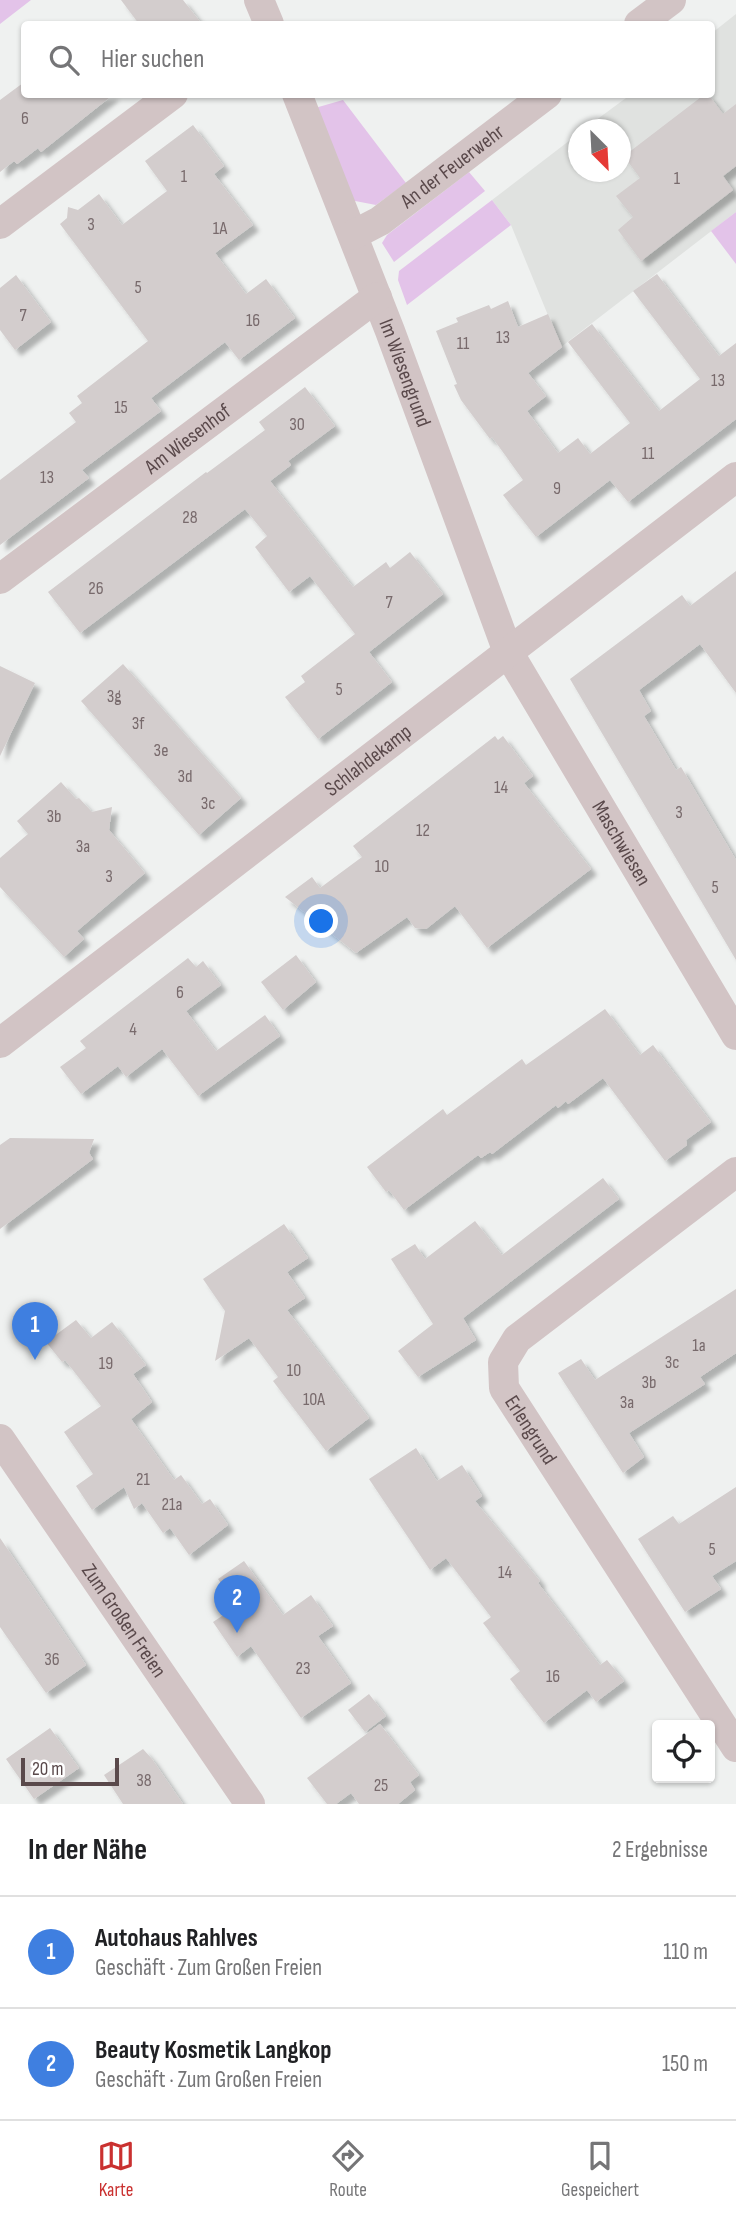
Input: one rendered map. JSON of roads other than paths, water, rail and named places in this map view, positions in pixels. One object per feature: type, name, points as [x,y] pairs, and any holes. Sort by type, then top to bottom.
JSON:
[{"type":"street","points":[[643,21],[671,0]]},
{"type":"street","points":[[0,225],[168,98]]},
{"type":"street","name":"Im Wiesengrund","points":[[299,98],[354,235],[508,652]]},
{"type":"street","name":"An der Feuerwehr","points":[[354,235],[380,221],[542,98]]},
{"type":"street","name":"Am Wiesenhof","points":[[0,579],[377,297]]},
{"type":"street","name":"Schlahdekamp","points":[[0,1043],[736,477]]},
{"type":"street","name":"Maschwiesen","points":[[508,652],[736,1035]]},
{"type":"street","name":"Erlengrund","points":[[736,1172],[517,1339],[503,1363],[504,1388],[736,1747]]},
{"type":"street","name":"Zum Großen Freien","points":[[0,1438],[250,1804]]},
{"type":"place","name":"Autohaus Rahlves","points":[[35,1360]]},
{"type":"place","name":"Beauty Kosmetik Langkop","points":[[237,1633]]}]
